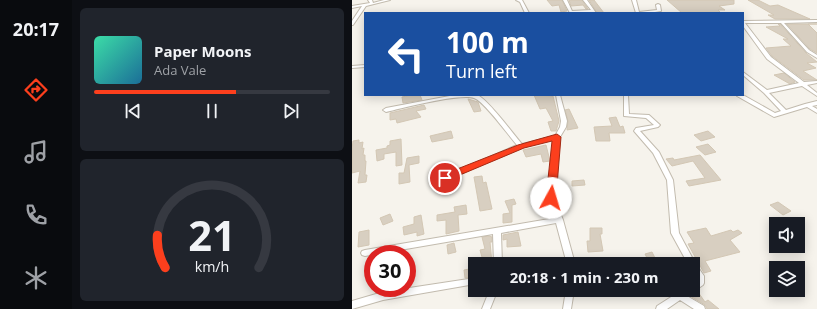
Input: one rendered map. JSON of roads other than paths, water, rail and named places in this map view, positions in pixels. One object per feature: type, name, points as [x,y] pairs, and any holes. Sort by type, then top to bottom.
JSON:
[{"type":"street","points":[[352,7],[365,5],[371,2],[394,0]]},
{"type":"street","points":[[518,0],[521,1],[526,12]]},
{"type":"street","points":[[565,0],[571,12],[593,12]]},
{"type":"street","points":[[585,0],[593,12]]},
{"type":"street","points":[[634,0],[638,12]]},
{"type":"street","points":[[352,24],[365,5]]},
{"type":"street","points":[[648,12],[659,11],[658,5]]},
{"type":"street","points":[[744,23],[817,20]]},
{"type":"street","points":[[782,22],[808,51],[817,57]]},
{"type":"street","points":[[744,24],[769,58],[817,94]]},
{"type":"street","points":[[352,67],[364,66]]},
{"type":"street","points":[[744,74],[766,92],[785,112]]},
{"type":"street","points":[[766,92],[817,82]]},
{"type":"street","points":[[386,110],[456,96]]},
{"type":"street","points":[[476,96],[486,105],[521,146]]},
{"type":"street","points":[[558,96],[564,121],[563,127],[557,137],[551,198],[569,257]]},
{"type":"street","points":[[626,96],[626,115],[647,116],[657,125],[638,129],[637,131],[656,152],[670,180],[676,233],[689,257]]},
{"type":"street","points":[[741,96],[774,115],[817,103]]},
{"type":"street","points":[[807,105],[817,111]]},
{"type":"street","points":[[445,178],[521,146],[557,137]]},
{"type":"street","points":[[414,245],[559,220]]},
{"type":"street","points":[[497,230],[498,257]]},
{"type":"street","points":[[352,305],[383,296],[468,282]]},
{"type":"street","points":[[486,309],[491,297]]},
{"type":"street","points":[[567,309],[569,297]]},
{"type":"street","points":[[660,309],[679,297]]},
{"type":"street","points":[[683,297],[701,309]]}]
